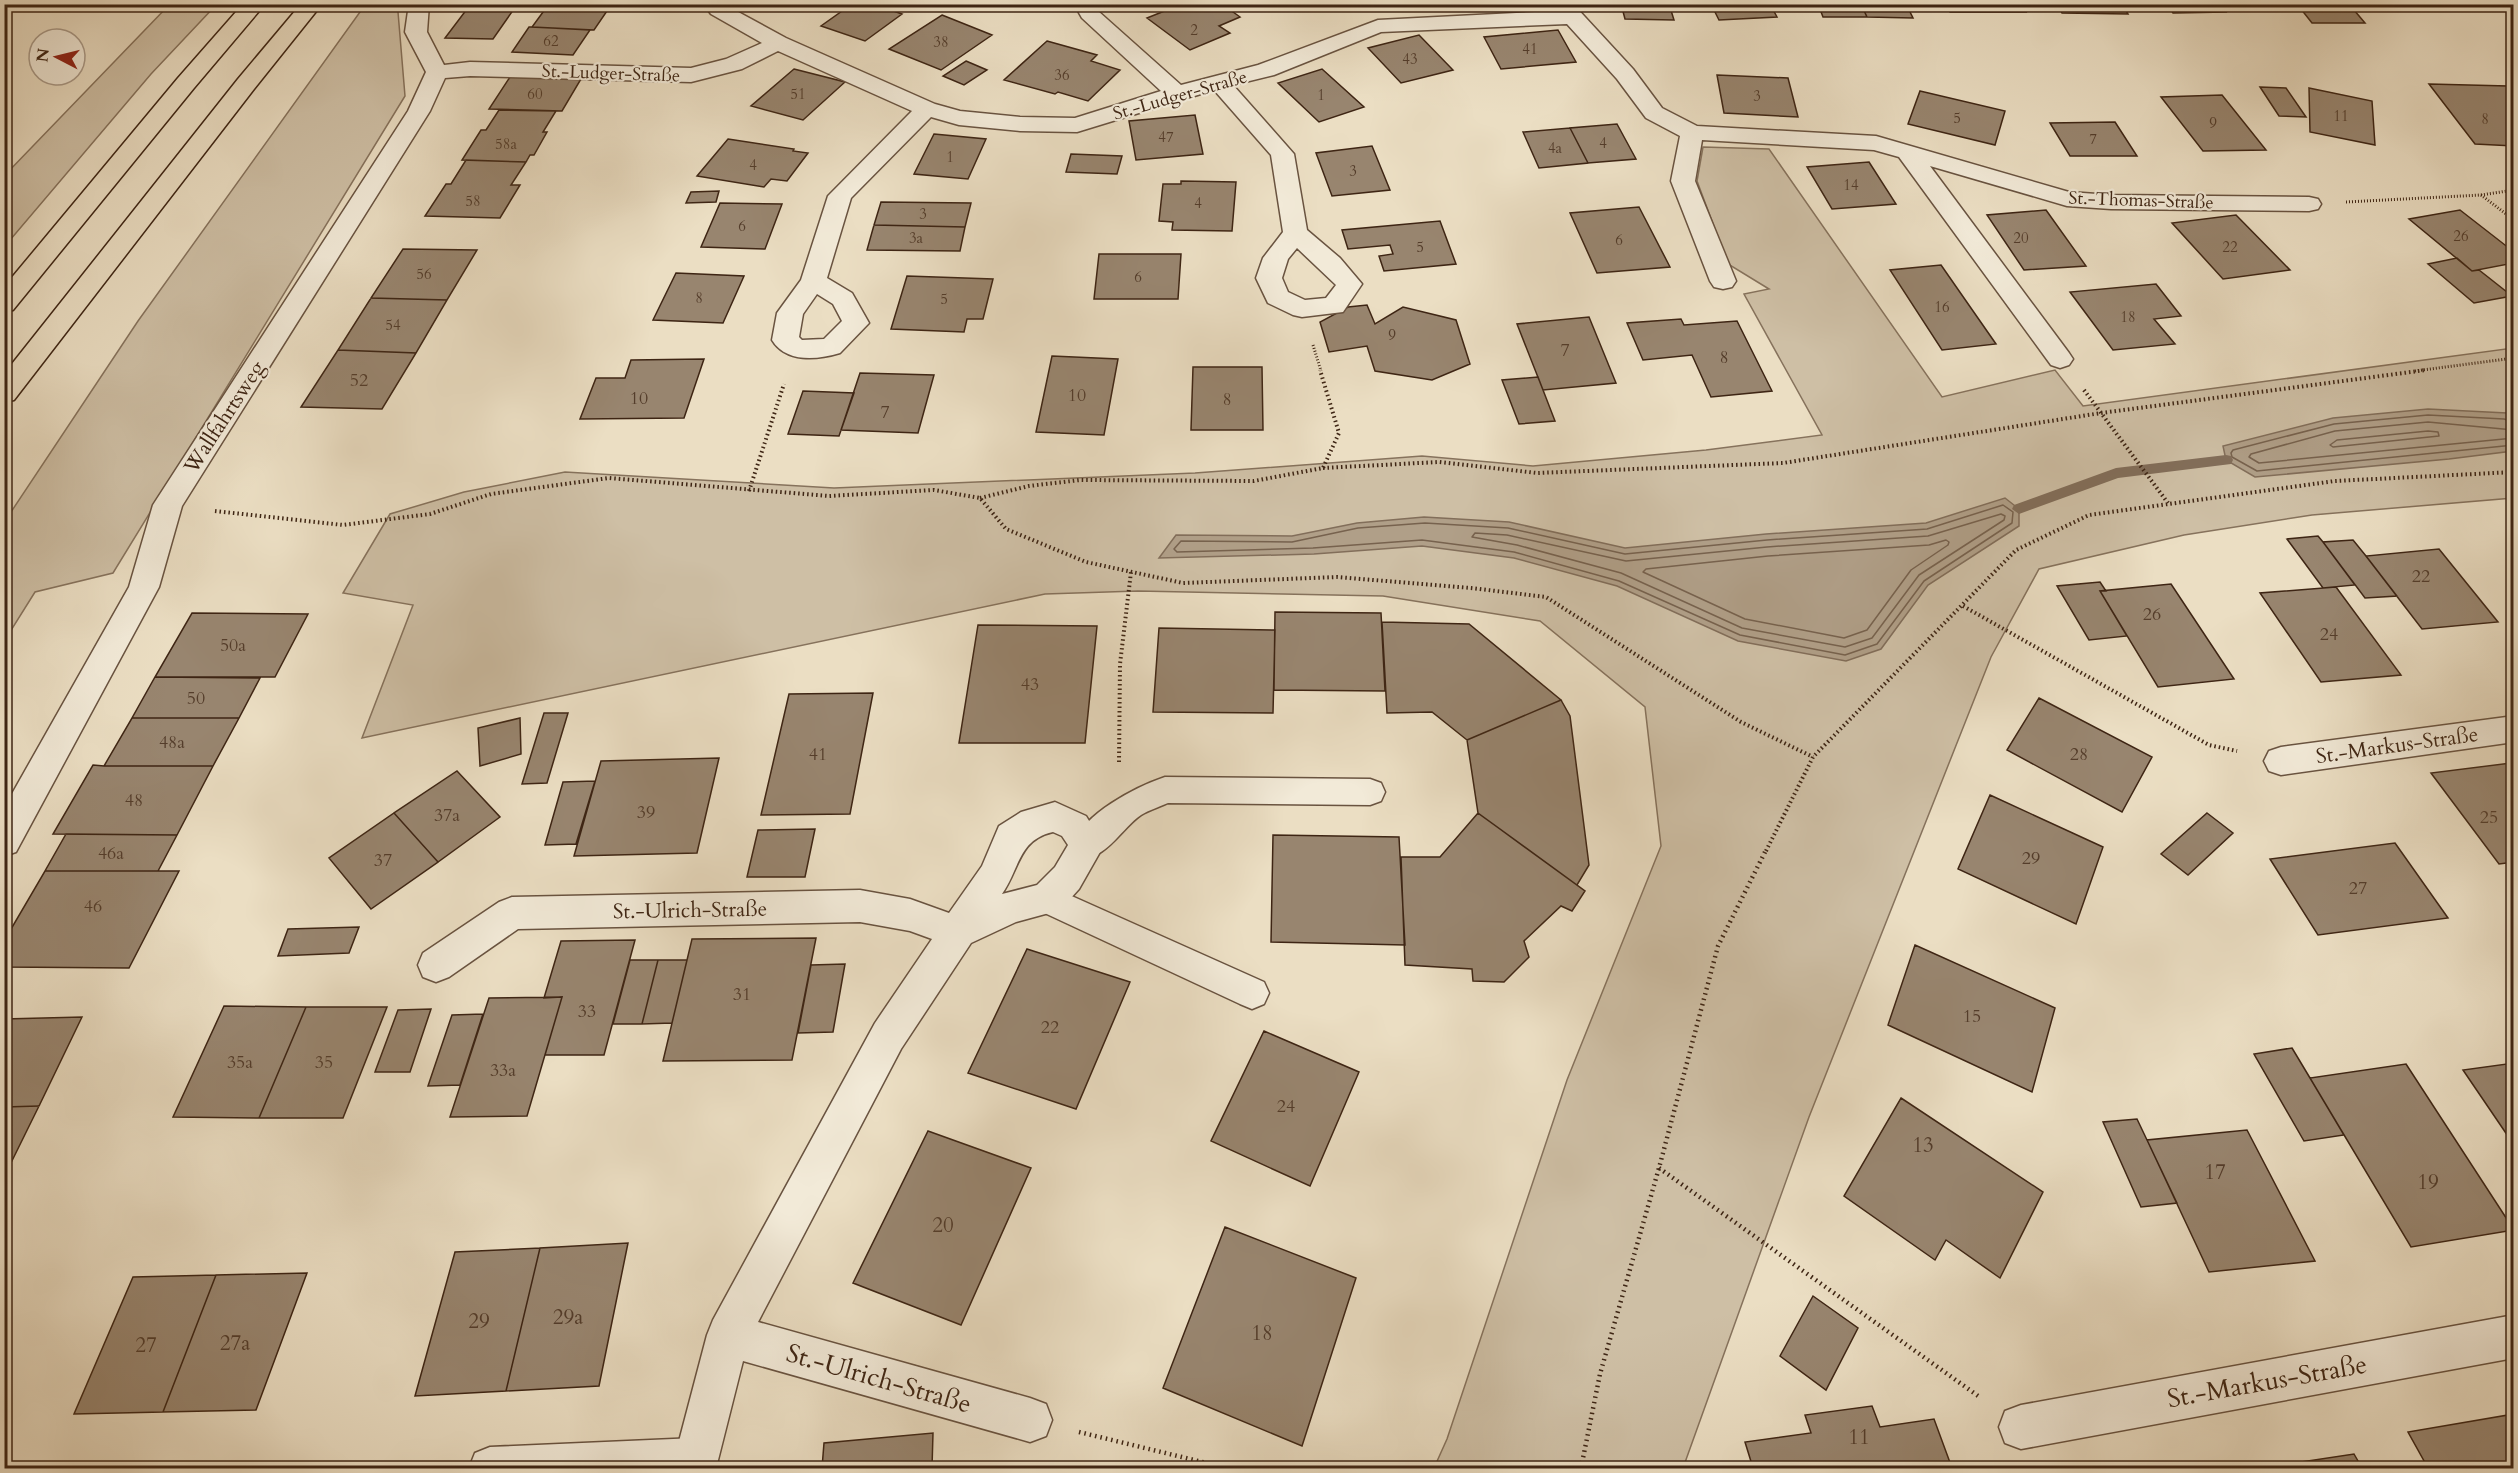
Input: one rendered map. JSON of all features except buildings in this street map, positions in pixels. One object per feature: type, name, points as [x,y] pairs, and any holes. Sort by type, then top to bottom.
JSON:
[{"type":"highway","points":[[4,304],[186,82],[255,4]]},
{"type":"highway","points":[[4,393],[239,93],[312,4]]},
{"type":"street","points":[[419,4],[416,32],[437,72]]},
{"type":"street","name":"St.-Ludger-Straße","points":[[719,4],[718,10],[778,43],[927,109],[959,118],[1020,124],[1077,125],[1177,93],[1220,84],[1266,70],[1378,26],[1567,11]]},
{"type":"street","points":[[1084,4],[1089,14],[1177,93]]},
{"type":"street","name":"St.-Thomas-Straße","points":[[1567,11],[1625,74],[1654,113],[1692,133],[1876,143],[2067,200],[2309,204]]},
{"type":"street","name":"St.-Ludger-Straße","points":[[437,72],[470,69],[691,75],[734,64],[778,43]]},
{"type":"street","name":"Wallfahrtsweg","points":[[4,841],[144,587],[168,505],[419,111],[437,72]]},
{"type":"street","points":[[1220,84],[1282,154],[1295,233],[1331,264],[1348,284],[1334,306],[1302,309],[1277,297],[1269,278],[1276,258],[1295,233]]},
{"type":"street","points":[[813,281],[843,299],[856,323],[831,347],[797,349],[785,340],[789,314],[813,281],[840,196],[927,109]]},
{"type":"street","points":[[1692,133],[1683,181],[1723,281]]},
{"type":"street","points":[[1907,152],[2060,359]]},
{"type":"street","name":"St.-Markus-Straße","points":[[2281,761],[2514,729]]},
{"type":"street","points":[[695,1463],[728,1335],[888,1036],[956,932],[996,874],[1011,837],[1033,822],[1055,817],[1081,835],[1067,878],[1047,898],[1011,907],[956,932]]},
{"type":"street","name":"St.-Ulrich-Straße","points":[[436,964],[512,913],[860,906],[910,915],[956,932]]},
{"type":"street","name":"St.-Ulrich-Straße","points":[[728,1335],[1030,1420]]},
{"type":"street","name":"St.-Markus-Straße","points":[[2021,1427],[2514,1336]]},
{"type":"lane","points":[[1081,835],[1130,806],[1165,790],[1370,792]]},
{"type":"lane","points":[[1047,898],[1252,993]]},
{"type":"lane","points":[[490,1468],[695,1463]]},
{"type":"path","points":[[2309,204],[2481,195],[2514,190]]},
{"type":"path","points":[[2481,195],[2514,220]]},
{"type":"path","points":[[1302,309],[1339,433],[1323,468]]},
{"type":"path","points":[[749,491],[770,422],[797,349]]},
{"type":"path","points":[[168,505],[343,525],[430,514],[491,494],[609,478],[829,496],[934,490],[980,498],[1029,486],[1080,480],[1254,481],[1323,468],[1439,462],[1537,473],[1783,463],[2102,413],[2514,358]]},
{"type":"path","points":[[2060,359],[2168,503]]},
{"type":"path","points":[[1581,1468],[1600,1374],[1659,1168],[1718,946],[1813,757],[2016,550],[2089,515],[2335,481],[2514,472]]},
{"type":"path","points":[[980,498],[1006,529],[1086,562],[1184,583],[1337,577],[1471,588],[1546,597],[1741,722],[1813,757]]},
{"type":"path","points":[[1081,835],[1108,792],[1119,761],[1120,664],[1131,572]]},
{"type":"path","points":[[1963,606],[2209,745],[2281,761]]},
{"type":"path","points":[[1659,1168],[2021,1427]]},
{"type":"path","points":[[1030,1420],[1227,1468]]},
{"type":"shaded area","points":[[169,5],[216,5],[151,74],[5,246],[5,175]]},
{"type":"shaded area","points":[[365,5],[404,5],[398,12],[405,96],[113,573],[35,592],[5,640],[5,521],[138,321]]},
{"type":"shaded area","points":[[1703,147],[1769,149],[1942,397],[2055,370],[2083,406],[2513,348],[2513,498],[2312,515],[2184,535],[2039,569],[1991,657],[1809,1117],[1683,1468],[1434,1468],[1447,1439],[1567,1080],[1661,846],[1645,707],[1540,621],[1383,596],[1138,591],[1045,594],[362,738],[413,605],[343,593],[390,514],[464,492],[565,472],[834,488],[1195,473],[1422,456],[1533,466],[1706,450],[1822,435],[1744,294],[1769,289],[1728,264],[1697,181]]},
{"type":"water","points":[[2428,409],[2507,413],[2513,418],[2513,451],[2255,477],[2226,460],[2223,446],[2333,418]]},
{"type":"water","points":[[2005,498],[2019,509],[2019,526],[1928,585],[1881,649],[1846,661],[1738,641],[1617,586],[1514,558],[1422,546],[1314,554],[1159,558],[1176,535],[1292,536],[1357,523],[1424,517],[1509,522],[1625,548],[1766,534],[1926,523]]},
{"type":"waterway","points":[[2019,509],[2116,473],[2226,460]]}]
